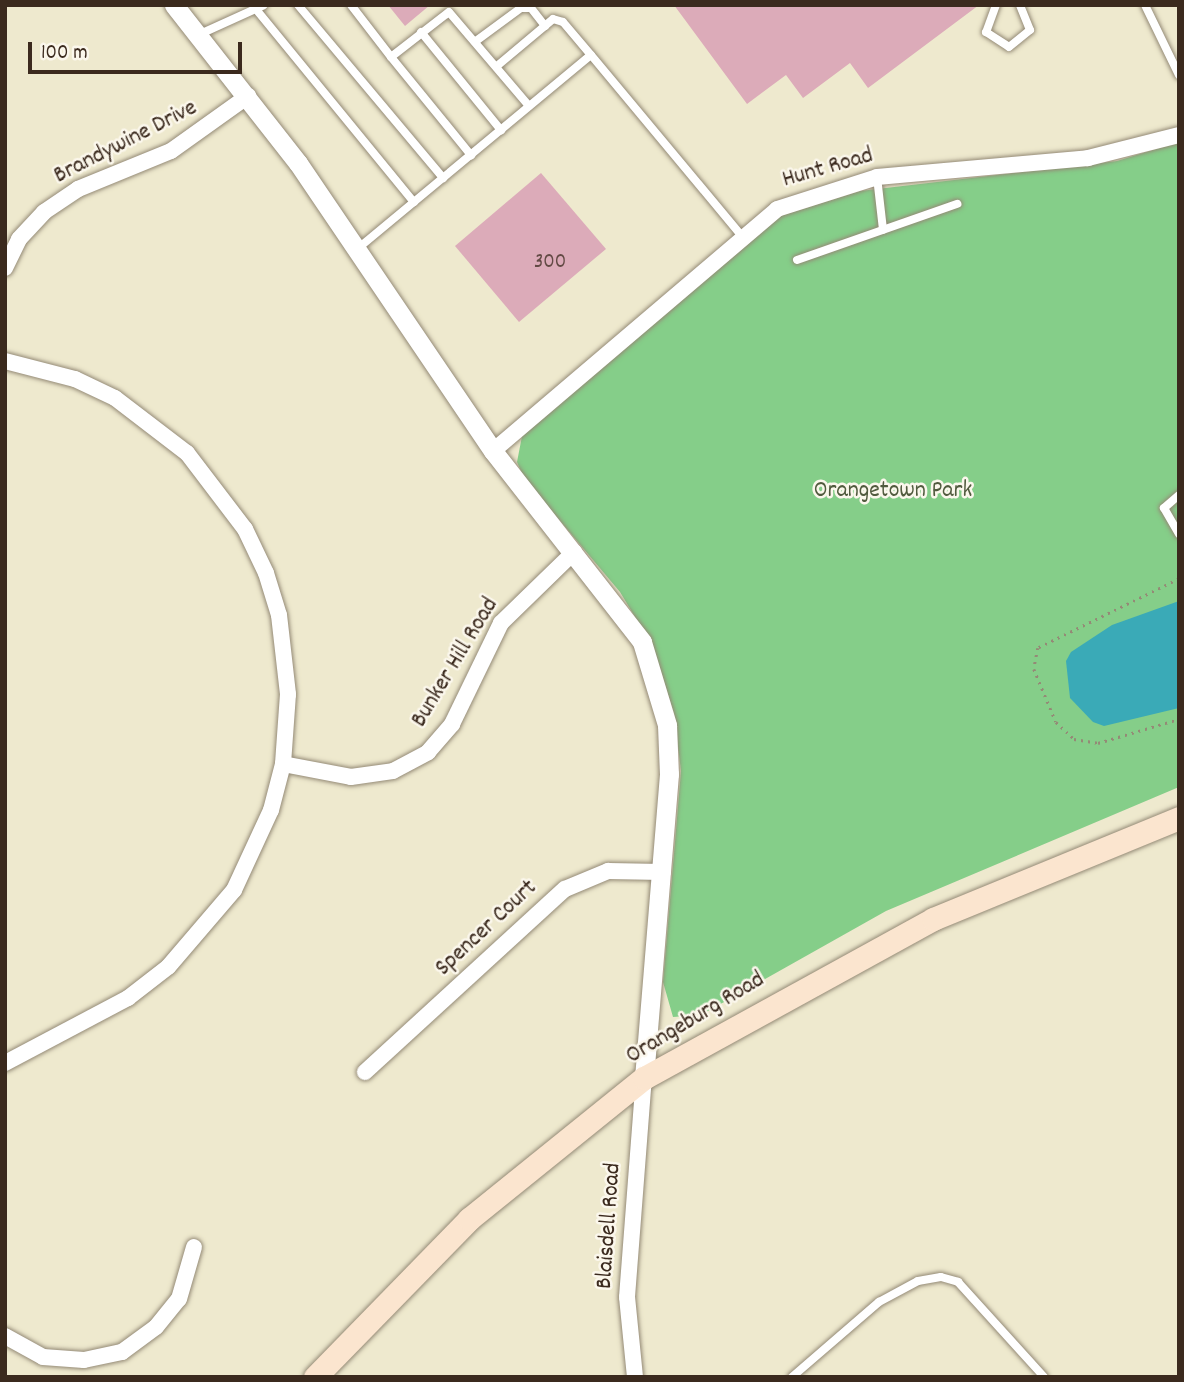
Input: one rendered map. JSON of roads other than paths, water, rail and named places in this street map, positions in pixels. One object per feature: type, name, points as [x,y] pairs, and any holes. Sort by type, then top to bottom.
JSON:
[{"type":"main road","name":"Orangeburg Road","points":[[315,1377],[469,1219],[645,1078],[933,919],[1179,818]]},
{"type":"street","points":[[174,5],[248,96],[493,452],[642,642],[658,683],[669,774],[645,1078]]},
{"type":"street","name":"Brandywine Drive","points":[[5,268],[19,239],[44,212],[78,189],[171,151],[248,96]]},
{"type":"street","name":"Hunt Road","points":[[493,452],[777,208],[877,177],[1088,158],[1179,135]]},
{"type":"street","points":[[5,361],[75,379],[115,398],[187,453],[219,490],[245,529],[279,615],[288,694],[284,764],[256,849],[195,939],[128,998],[5,1063]]},
{"type":"street","name":"Bunker Hill Road","points":[[284,764],[351,777],[393,771],[428,752],[452,723],[501,623],[574,552]]},
{"type":"street","name":"Spencer Court","points":[[365,1072],[565,889],[608,871],[663,872]]},
{"type":"street","name":"Blaisdell Road","points":[[635,1377],[627,1297],[645,1078]]},
{"type":"street","points":[[5,1336],[43,1357],[84,1360],[122,1352],[156,1327],[179,1299],[194,1247]]},
{"type":"lane","points":[[198,34],[264,5]]},
{"type":"lane","points":[[298,5],[443,178]]},
{"type":"lane","points":[[351,5],[471,155]]},
{"type":"lane","points":[[996,5],[985,24],[1002,47],[1027,36],[1025,7]]},
{"type":"lane","points":[[1145,5],[1179,75]]},
{"type":"lane","points":[[252,8],[414,202]]},
{"type":"lane","points":[[476,41],[521,8],[531,8],[545,26]]},
{"type":"lane","points":[[391,57],[449,12],[529,106]]},
{"type":"lane","points":[[497,66],[545,26],[563,22],[742,236]]},
{"type":"lane","points":[[421,32],[501,130]]},
{"type":"lane","points":[[356,250],[591,55]]},
{"type":"lane","points":[[877,177],[883,230]]},
{"type":"lane","points":[[797,260],[957,204]]},
{"type":"lane","points":[[1179,495],[1164,508],[1179,534]]},
{"type":"lane","points":[[792,1377],[879,1301],[918,1281],[940,1277],[957,1282],[1044,1377]]},
{"type":"water","points":[[1179,601],[1179,708],[1104,726],[1093,722],[1070,698],[1066,661],[1071,652],[1112,625]]},
{"type":"park label","name":"Orangetown Park","points":[[893,492]]}]
